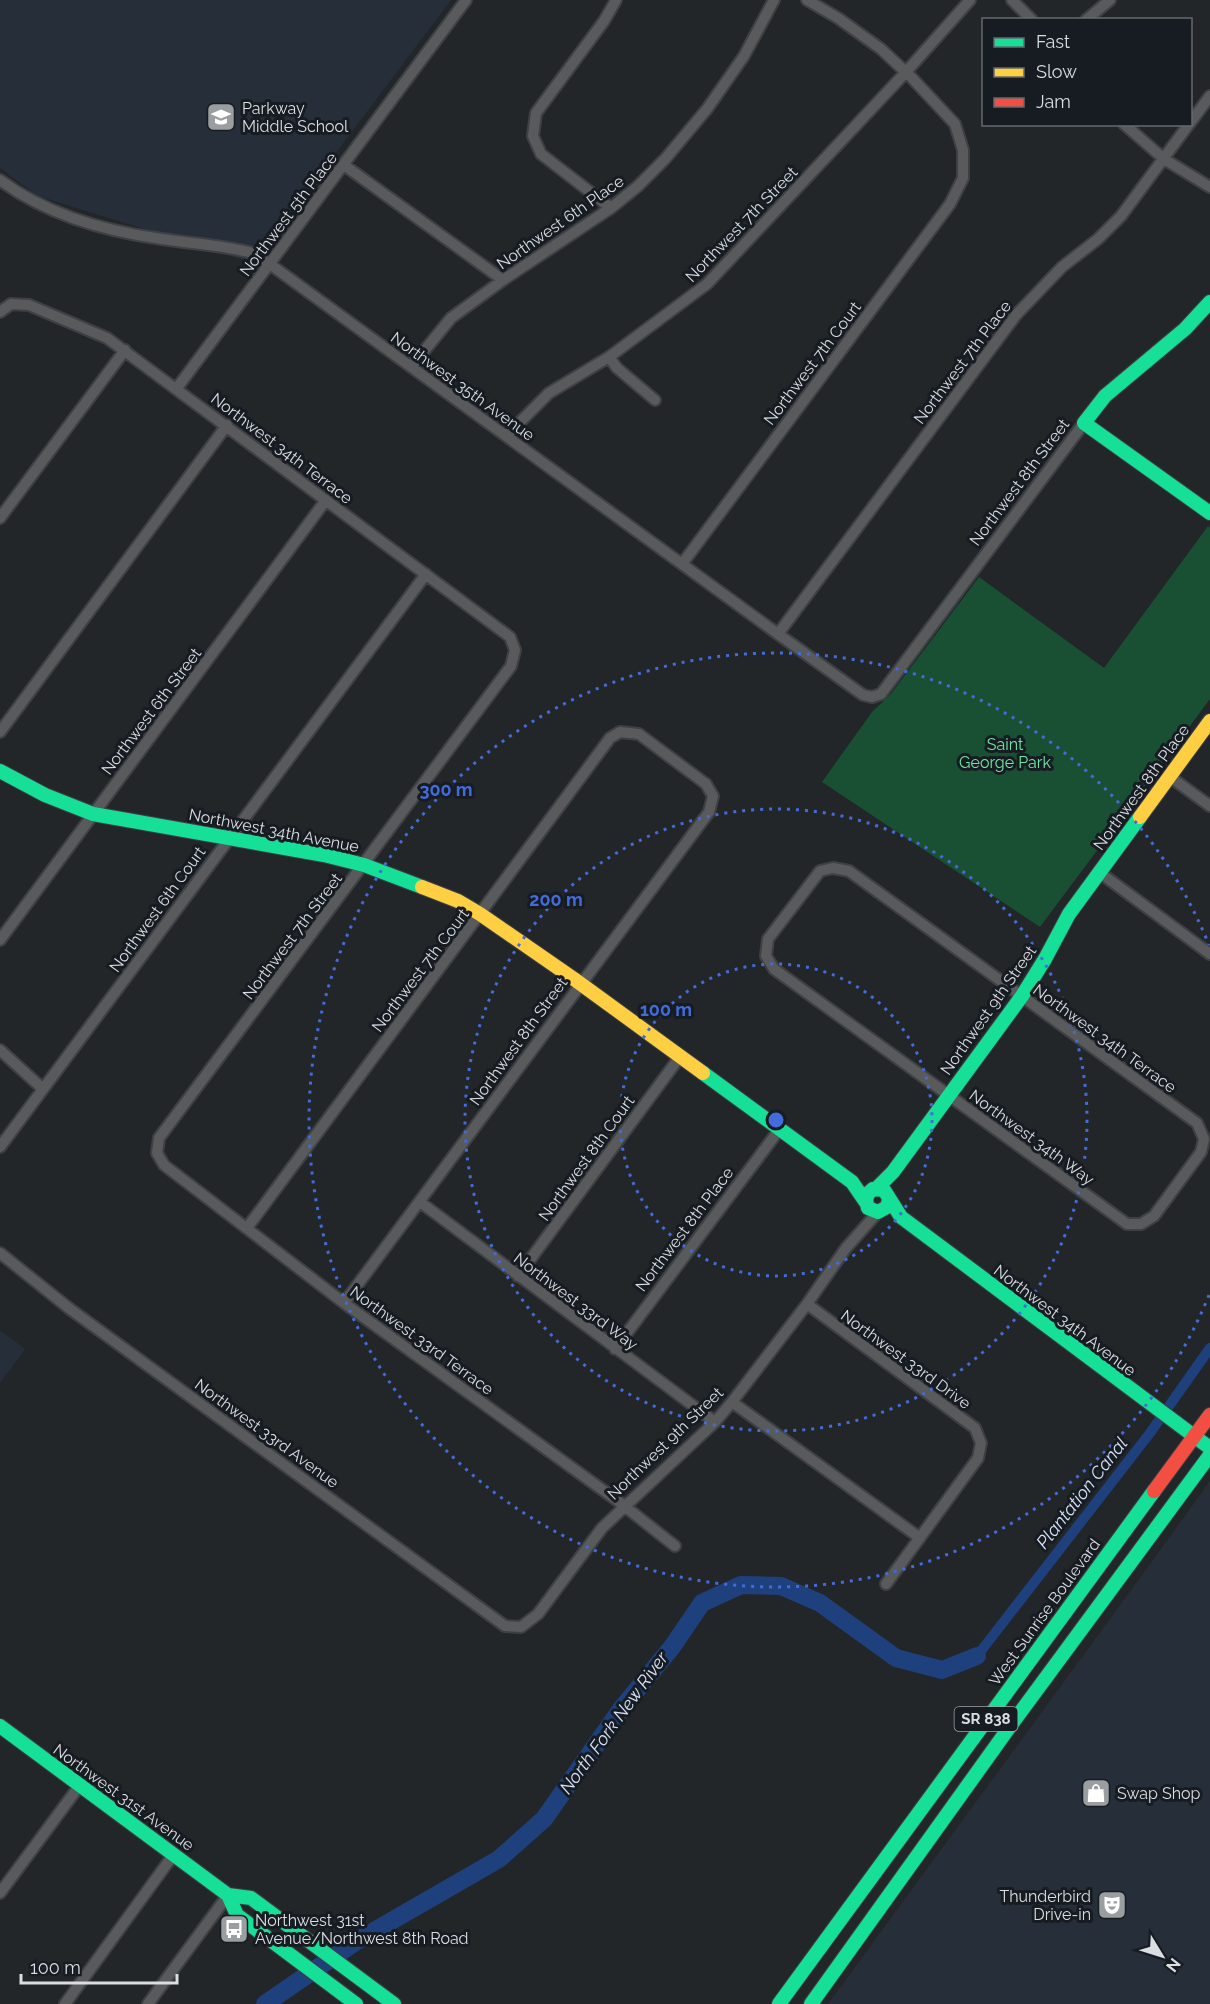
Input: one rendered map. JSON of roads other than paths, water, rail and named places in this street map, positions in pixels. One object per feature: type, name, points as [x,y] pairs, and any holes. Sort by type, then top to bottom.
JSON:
[{"type":"street","name":"Northwest 5th Place","points":[[177,388],[466,0]]},
{"type":"street","points":[[611,208],[541,154],[533,136],[536,113],[604,21],[616,0]]},
{"type":"street","name":"Northwest 6th Place","points":[[411,367],[452,318],[503,280],[611,208],[638,186],[665,159],[707,109],[744,56],[774,0]]},
{"type":"street","points":[[807,0],[847,24],[906,72]]},
{"type":"street","name":"Northwest 7th Street","points":[[506,436],[549,393],[609,357],[708,284],[970,0]]},
{"type":"street","points":[[1012,0],[1030,18]]},
{"type":"street","points":[[1088,18],[1110,0]]},
{"type":"street","name":"Northwest 7th Court","points":[[682,564],[950,204],[963,178],[963,150],[955,124],[906,72]]},
{"type":"street","name":"Northwest 7th Place","points":[[1192,121],[1210,96]]},
{"type":"street","points":[[1126,126],[1164,159],[1210,187]]},
{"type":"street","name":"Northwest 7th Place","points":[[778,634],[1016,315],[1062,267],[1098,239],[1121,216],[1189,126]]},
{"type":"street","points":[[344,165],[503,280]]},
{"type":"street","name":"Northwest 35th Avenue","points":[[0,180],[44,208],[80,221],[160,239],[234,247],[256,254],[778,634],[863,695],[872,697]]},
{"type":"street","name":"Northwest 8th Street","points":[[872,697],[881,693],[1105,396],[1185,329],[1210,303]]},
{"type":"street","name":"Northwest 34th Terrace","points":[[0,312],[11,304],[29,305],[107,338],[510,637],[514,650]]},
{"type":"street","points":[[0,518],[125,350]]},
{"type":"street","points":[[609,357],[617,368],[655,400]]},
{"type":"street","points":[[1084,423],[1210,513]]},
{"type":"street","points":[[0,732],[227,425]]},
{"type":"street","name":"Northwest 6th Street","points":[[0,940],[326,500]]},
{"type":"street","name":"Northwest 6th Court","points":[[0,1147],[426,574]]},
{"type":"street","name":"Northwest 7th Street","points":[[157,1153],[159,1138],[511,666],[514,650]]},
{"type":"street","name":"Northwest 8th Place","points":[[1098,872],[1210,721]]},
{"type":"street","name":"Northwest 7th Court","points":[[247,1228],[610,738],[620,732],[639,734],[706,784],[713,796]]},
{"type":"street","name":"Northwest 34th Avenue","points":[[0,771],[33,790],[93,814],[324,855],[364,865],[458,901],[581,984],[679,1058],[877,1200],[1210,1448]]},
{"type":"street","points":[[1169,776],[1210,806]]},
{"type":"street","name":"Northwest 8th Street","points":[[344,1303],[709,812],[713,796]]},
{"type":"street","name":"Northwest 34th Terrace","points":[[832,868],[849,871],[1197,1124],[1204,1139],[1201,1152],[1154,1216],[1141,1224]]},
{"type":"street","name":"Northwest 34th Way","points":[[832,868],[820,871],[768,939],[766,956],[774,969],[1127,1224],[1141,1224]]},
{"type":"street","points":[[1098,872],[1210,954]]},
{"type":"street","name":"Northwest 9th Street","points":[[521,1627],[538,1614],[602,1528],[715,1422],[807,1304],[877,1200],[884,1183],[1022,996],[1069,914],[1098,872]]},
{"type":"street","points":[[0,1050],[43,1089]]},
{"type":"street","name":"Northwest 8th Court","points":[[518,1276],[679,1058]]},
{"type":"street","name":"Northwest 8th Place","points":[[615,1349],[779,1130]]},
{"type":"street","name":"Northwest 33rd Terrace","points":[[157,1153],[164,1166],[344,1303],[624,1506],[675,1546]]},
{"type":"street","name":"Northwest 33rd Way","points":[[420,1202],[715,1422]]},
{"type":"street","name":"Northwest 33rd Avenue","points":[[0,1253],[70,1309],[506,1626],[521,1627]]},
{"type":"street","name":"Northwest 33rd Drive","points":[[807,1304],[975,1428],[981,1443],[978,1458],[920,1538]]},
{"type":"street","points":[[732,1402],[920,1538],[886,1584]]},
{"type":"street","name":"West Sunrise Boulevard","points":[[779,2004],[1210,1415]]},
{"type":"street","name":"SR 838","points":[[811,2004],[1011,1725],[1210,1455]]},
{"type":"street","name":"Northwest 31st Avenue","points":[[0,1726],[228,1895],[237,1915],[356,2004]]},
{"type":"street","points":[[0,1893],[80,1785]]},
{"type":"street","points":[[65,2004],[174,1854]]},
{"type":"street","points":[[148,2004],[228,1895]]},
{"type":"street","name":"Northwest 31st Avenue","points":[[228,1895],[251,1898],[394,2004]]},
{"type":"waterway","name":"Plantation Canal","points":[[977,1656],[1150,1433],[1210,1348]]},
{"type":"waterway","name":"North Fork New River","points":[[265,2004],[355,1942],[499,1859],[544,1819],[622,1708],[672,1647],[702,1603],[741,1585],[781,1586],[820,1603],[896,1658],[942,1670],[977,1656]]},
{"type":"place","name":"Parkway Middle School","points":[[221,117]]},
{"type":"place","name":"Swap Shop","points":[[1096,1793]]},
{"type":"place","name":"Thunderbird Drive-in","points":[[1112,1905]]},
{"type":"place","name":"Northwest 31st Avenue/Northwest 8th Road","points":[[234,1929]]},
{"type":"park label","name":"Saint George Park","points":[[1005,753]]}]
